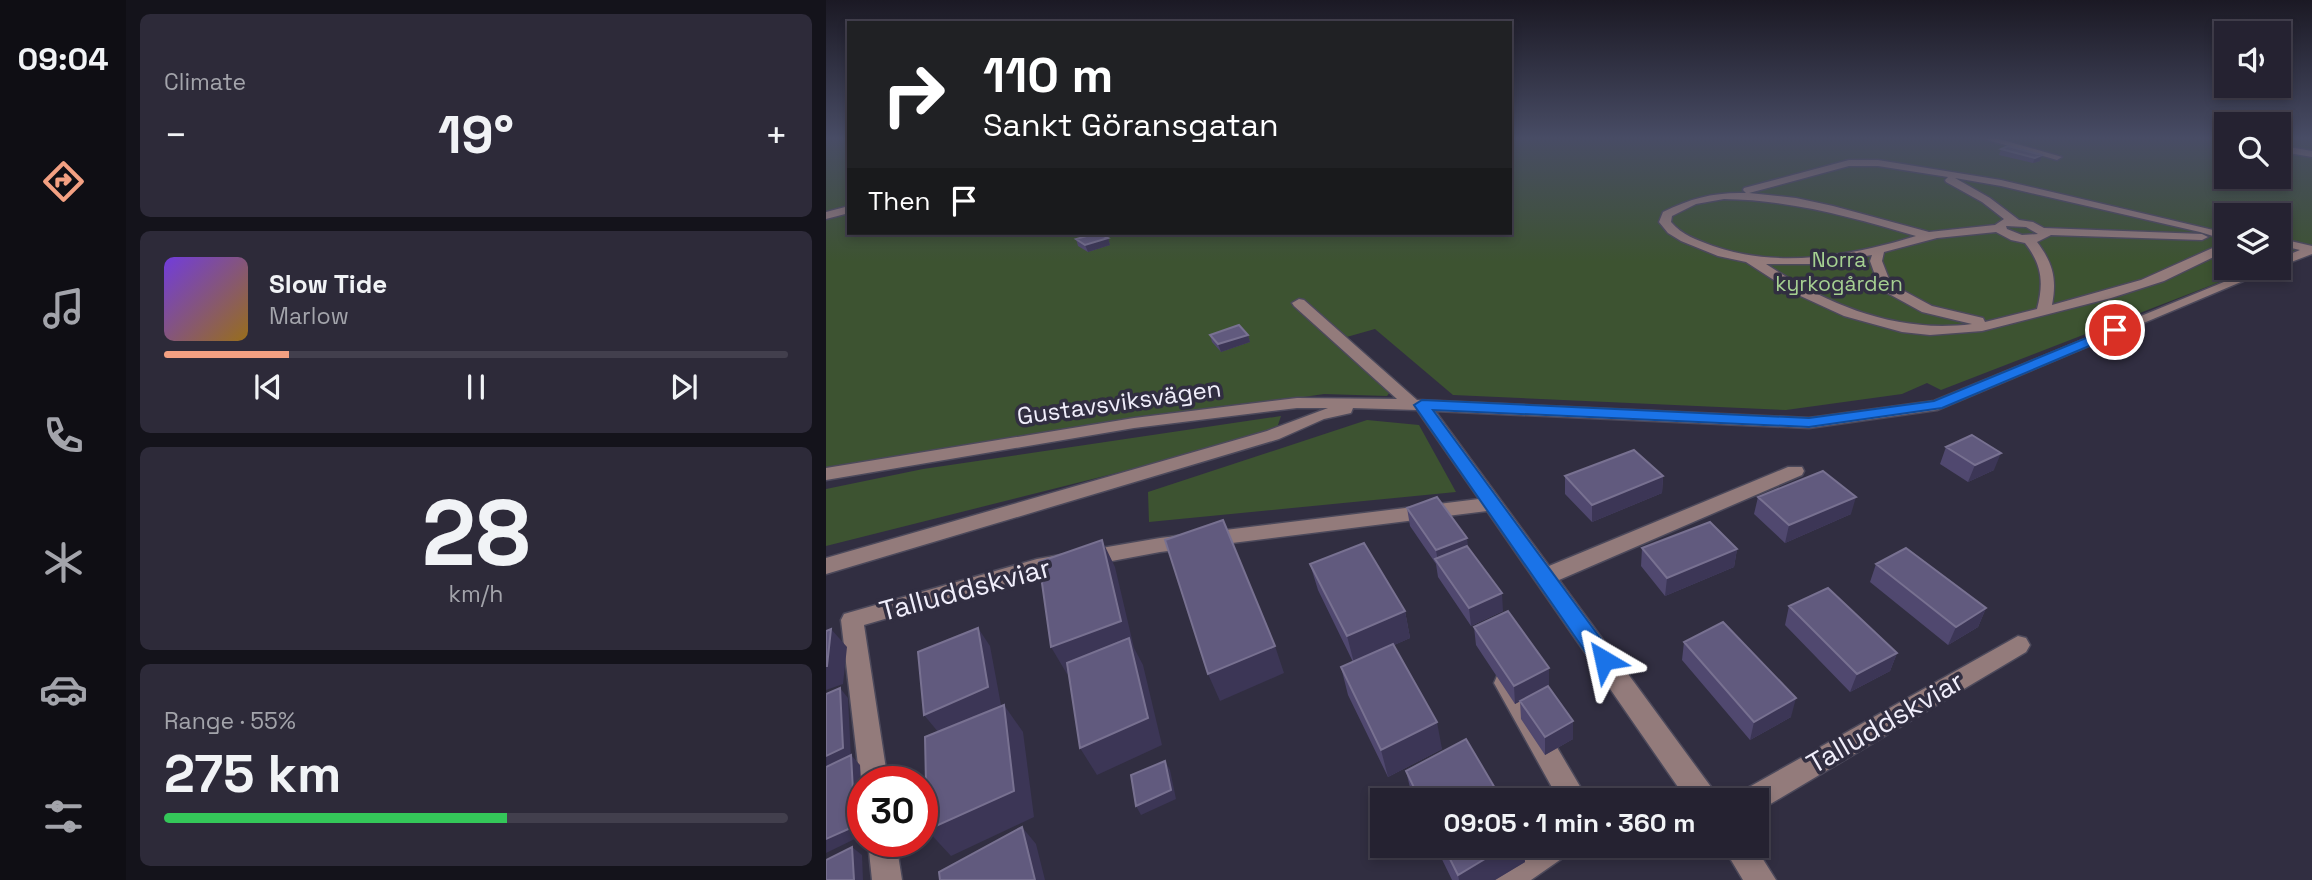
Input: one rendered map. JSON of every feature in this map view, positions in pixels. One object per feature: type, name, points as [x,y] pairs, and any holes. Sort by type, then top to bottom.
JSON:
[{"type":"street","points":[[1789,179],[1688,203],[1668,214],[1665,222],[1680,236],[1707,248],[1751,260],[1807,262],[1879,250],[1929,236],[1998,228],[2003,222],[2036,226],[2045,231],[2214,237]]},
{"type":"street","points":[[1948,179],[1961,184],[2015,222]]},
{"type":"street","points":[[1970,179],[2141,214],[2214,233]]},
{"type":"street","points":[[1730,195],[1803,202],[1929,236]]},
{"type":"street","points":[[826,216],[847,210]]},
{"type":"street","points":[[1998,228],[2005,234],[2028,239],[2041,238],[2046,234],[2045,231]]},
{"type":"street","points":[[2028,239],[2047,263],[2050,279],[2043,312]]},
{"type":"street","points":[[2291,244],[2312,250]]},
{"type":"street","points":[[1879,250],[1876,261],[1885,286],[1910,302],[1965,320],[1999,323]]},
{"type":"street","points":[[2291,258],[2312,250]]},
{"type":"street","points":[[1751,260],[1807,296],[1865,319],[1927,329],[1958,330],[2043,312],[2159,278],[2214,252]]},
{"type":"street","name":"Gustavsviksvägen","points":[[826,474],[1120,425],[1297,403],[1376,403],[1809,423],[1937,405],[2238,280]]},
{"type":"street","points":[[1299,303],[1417,405],[1492,504],[1695,788]]},
{"type":"street","points":[[826,566],[1273,435],[1318,415],[1376,403]]},
{"type":"street","points":[[1544,577],[1795,471]]},
{"type":"street","name":"Talluddskviar","points":[[872,766],[852,620],[1037,567],[1160,545],[1492,504]]},
{"type":"street","points":[[1407,514],[1420,538]]},
{"type":"street","name":"Talluddskviar","points":[[1769,790],[2018,645]]},
{"type":"street","points":[[1497,667],[1567,788]]},
{"type":"street","points":[[884,857],[887,880]]},
{"type":"street","points":[[1504,880],[1537,858]]},
{"type":"street","points":[[1745,858],[1761,880]]},
{"type":"green space","points":[[826,179],[847,179],[847,208],[826,214]]},
{"type":"green space","name":"Norra kyrkogården","points":[[1512,179],[2214,179],[2214,189],[2291,189],[2291,179],[2312,179],[2312,245],[2291,254],[2291,203],[2214,203],[2214,280],[2225,280],[1941,390],[1927,383],[1902,394],[1786,410],[1453,395],[1375,329],[1336,340],[1394,387],[1387,396],[1324,394],[916,454],[826,470],[826,218],[847,212],[847,235],[1512,235]]},
{"type":"green space","points":[[1281,416],[1276,431],[1248,440],[826,546],[826,489],[923,469]]},
{"type":"green space","points":[[1367,420],[1419,425],[1456,492],[1149,522],[1148,492]]},
{"type":"building","points":[[1090,235],[1108,238],[1085,245],[1076,239]]},
{"type":"building","points":[[1239,325],[1248,335],[1218,344],[1210,335]]},
{"type":"building","points":[[1972,435],[2001,453],[1975,465],[1946,447]]},
{"type":"building","points":[[1634,450],[1663,476],[1592,505],[1565,476]]},
{"type":"building","points":[[1823,471],[1856,497],[1789,525],[1758,497]]},
{"type":"building","points":[[1437,497],[1467,538],[1436,550],[1407,508]]},
{"type":"building","points":[[1223,520],[1275,646],[1208,674],[1165,540]]},
{"type":"building","points":[[1710,522],[1737,549],[1667,578],[1642,548]]},
{"type":"building","points":[[1102,540],[1121,621],[1051,647],[1039,562]]},
{"type":"building","points":[[1364,543],[1405,611],[1347,636],[1310,564]]},
{"type":"building","points":[[1467,546],[1502,593],[1469,608],[1435,559]]},
{"type":"building","points":[[1906,548],[1986,608],[1956,627],[1876,564]]},
{"type":"building","points":[[1828,588],[1897,653],[1857,674],[1789,606]]},
{"type":"building","points":[[1508,611],[1549,668],[1514,686],[1474,627]]},
{"type":"building","points":[[1723,622],[1796,698],[1754,722],[1684,642]]},
{"type":"building","points":[[978,628],[988,687],[924,715],[918,652]]},
{"type":"building","points":[[831,629],[827,666],[826,666],[826,631]]},
{"type":"building","points":[[1129,638],[1148,718],[1080,748],[1067,663]]},
{"type":"building","points":[[1393,644],[1437,722],[1381,750],[1341,667]]},
{"type":"building","points":[[1548,686],[1573,721],[1545,737],[1520,701]]},
{"type":"building","points":[[840,688],[843,748],[826,756],[826,694]]},
{"type":"building","points":[[1004,705],[1014,791],[938,825],[938,766],[926,766],[925,737]]},
{"type":"building","points":[[1466,739],[1495,788],[1414,788],[1406,771]]},
{"type":"building","points":[[851,755],[852,766],[847,766],[847,830],[826,839],[826,767]]},
{"type":"building","points":[[1165,761],[1171,790],[1136,806],[1131,775]]},
{"type":"building","points":[[1022,827],[1035,880],[940,880],[939,872]]},
{"type":"building","points":[[847,850],[847,857],[853,857],[854,880],[826,880],[826,860]]},
{"type":"building","points":[[1450,858],[1486,858],[1458,875]]},
{"type":"route","points":[[1604,660],[1422,405],[1809,423],[1937,405],[2115,330]]}]
